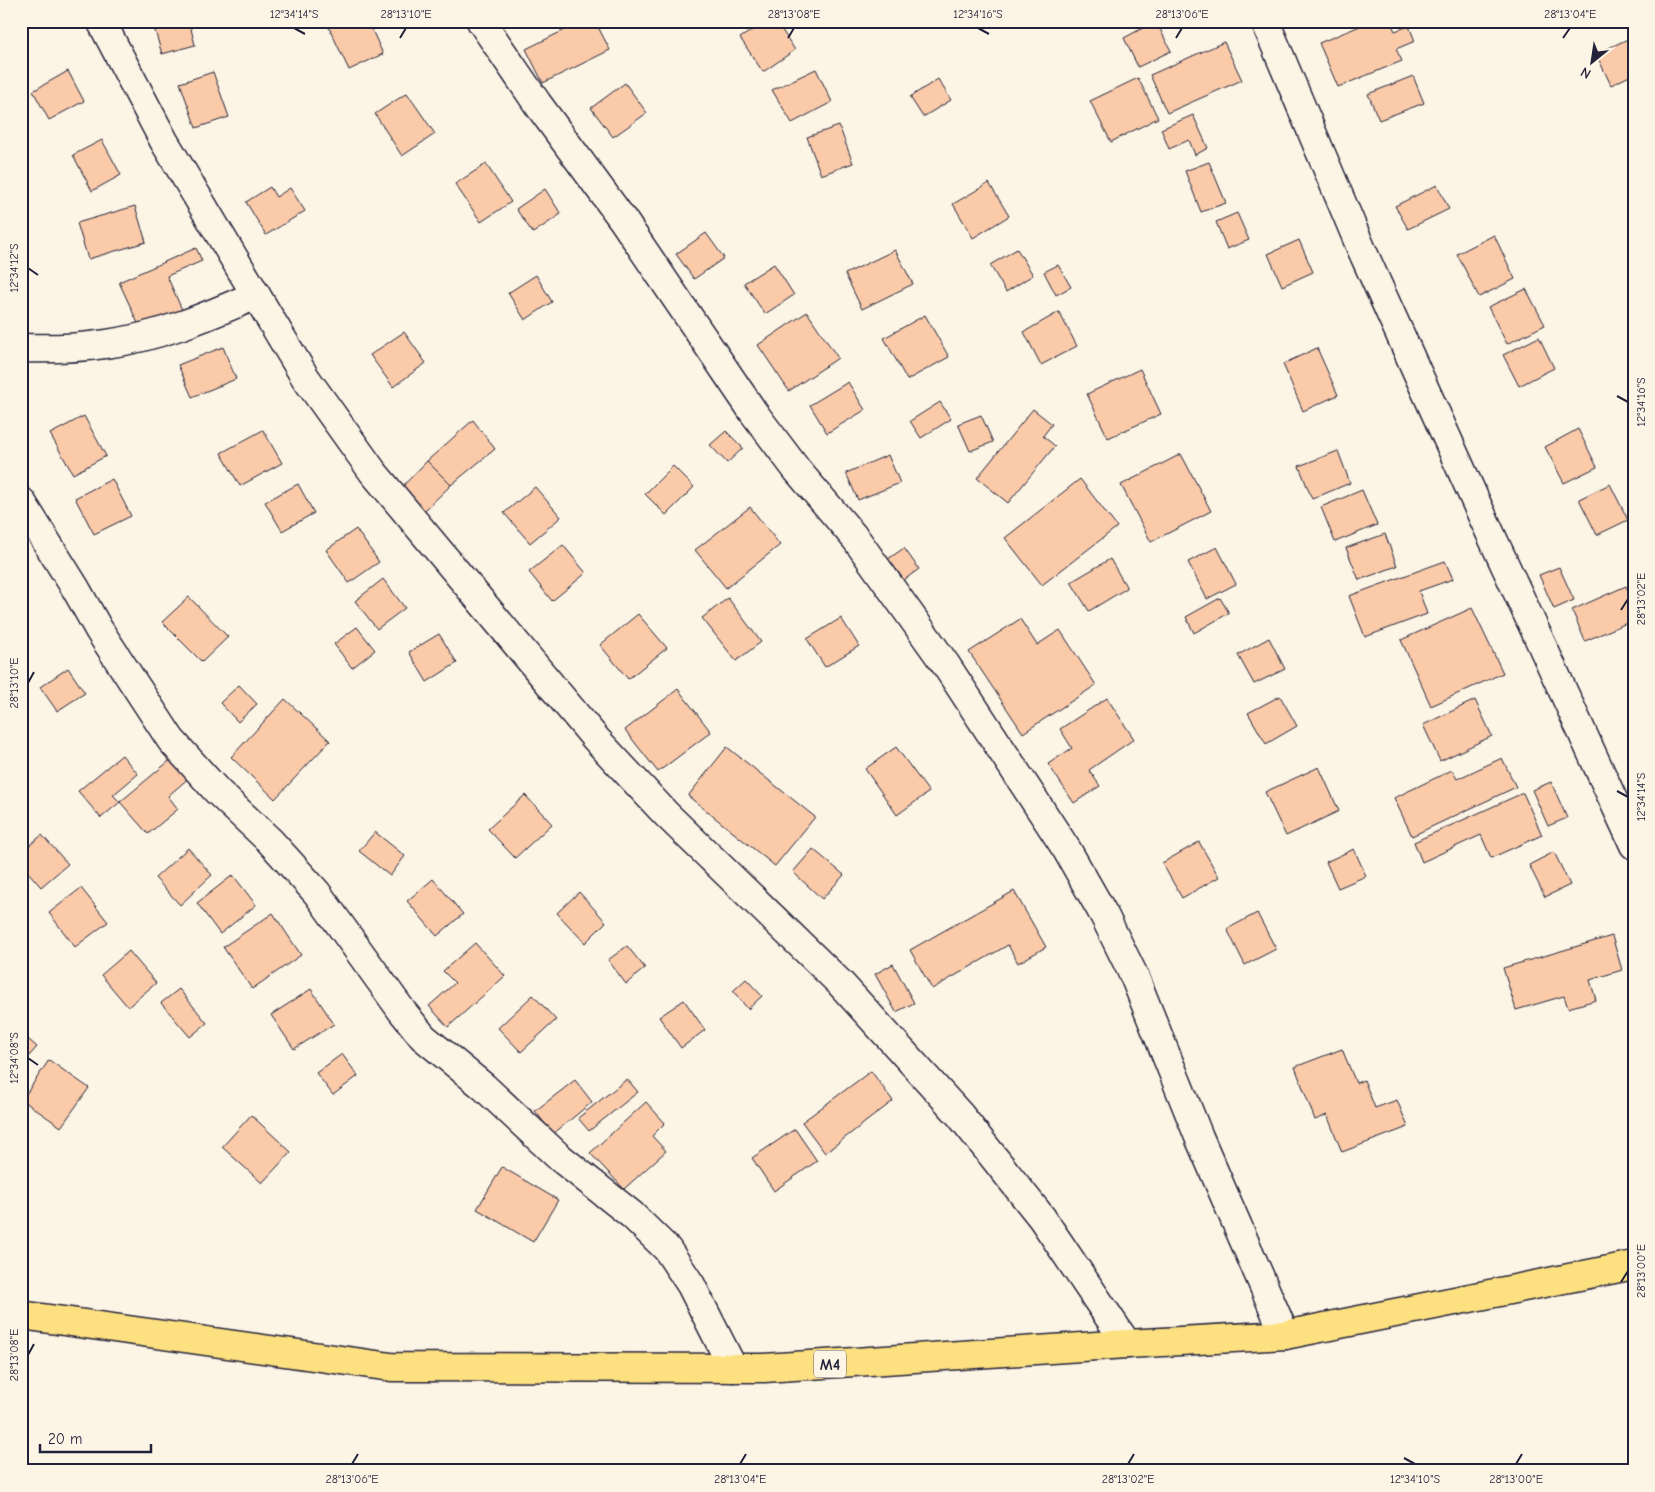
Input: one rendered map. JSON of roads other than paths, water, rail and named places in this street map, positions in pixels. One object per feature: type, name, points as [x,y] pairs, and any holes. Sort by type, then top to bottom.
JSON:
[{"type":"main road","name":"M4","points":[[21,1315],[391,1367],[764,1368],[1285,1335],[1634,1265]]},
{"type":"street","points":[[101,21],[164,141],[305,377],[367,464],[596,739],[666,814],[840,983],[960,1116],[1042,1218],[1127,1344]]},
{"type":"street","points":[[480,21],[623,220],[754,412],[797,470],[856,539],[946,665],[1066,850],[1104,914],[1135,978],[1199,1137],[1285,1335]]},
{"type":"street","points":[[1265,21],[1369,266],[1634,845]]},
{"type":"street","points":[[21,348],[61,349],[107,344],[141,337],[200,319],[256,295]]},
{"type":"street","points":[[21,502],[76,588],[99,630],[171,740],[217,791],[270,840],[317,893],[423,1037],[484,1087],[559,1157],[632,1215],[666,1249],[691,1285],[733,1368]]}]
